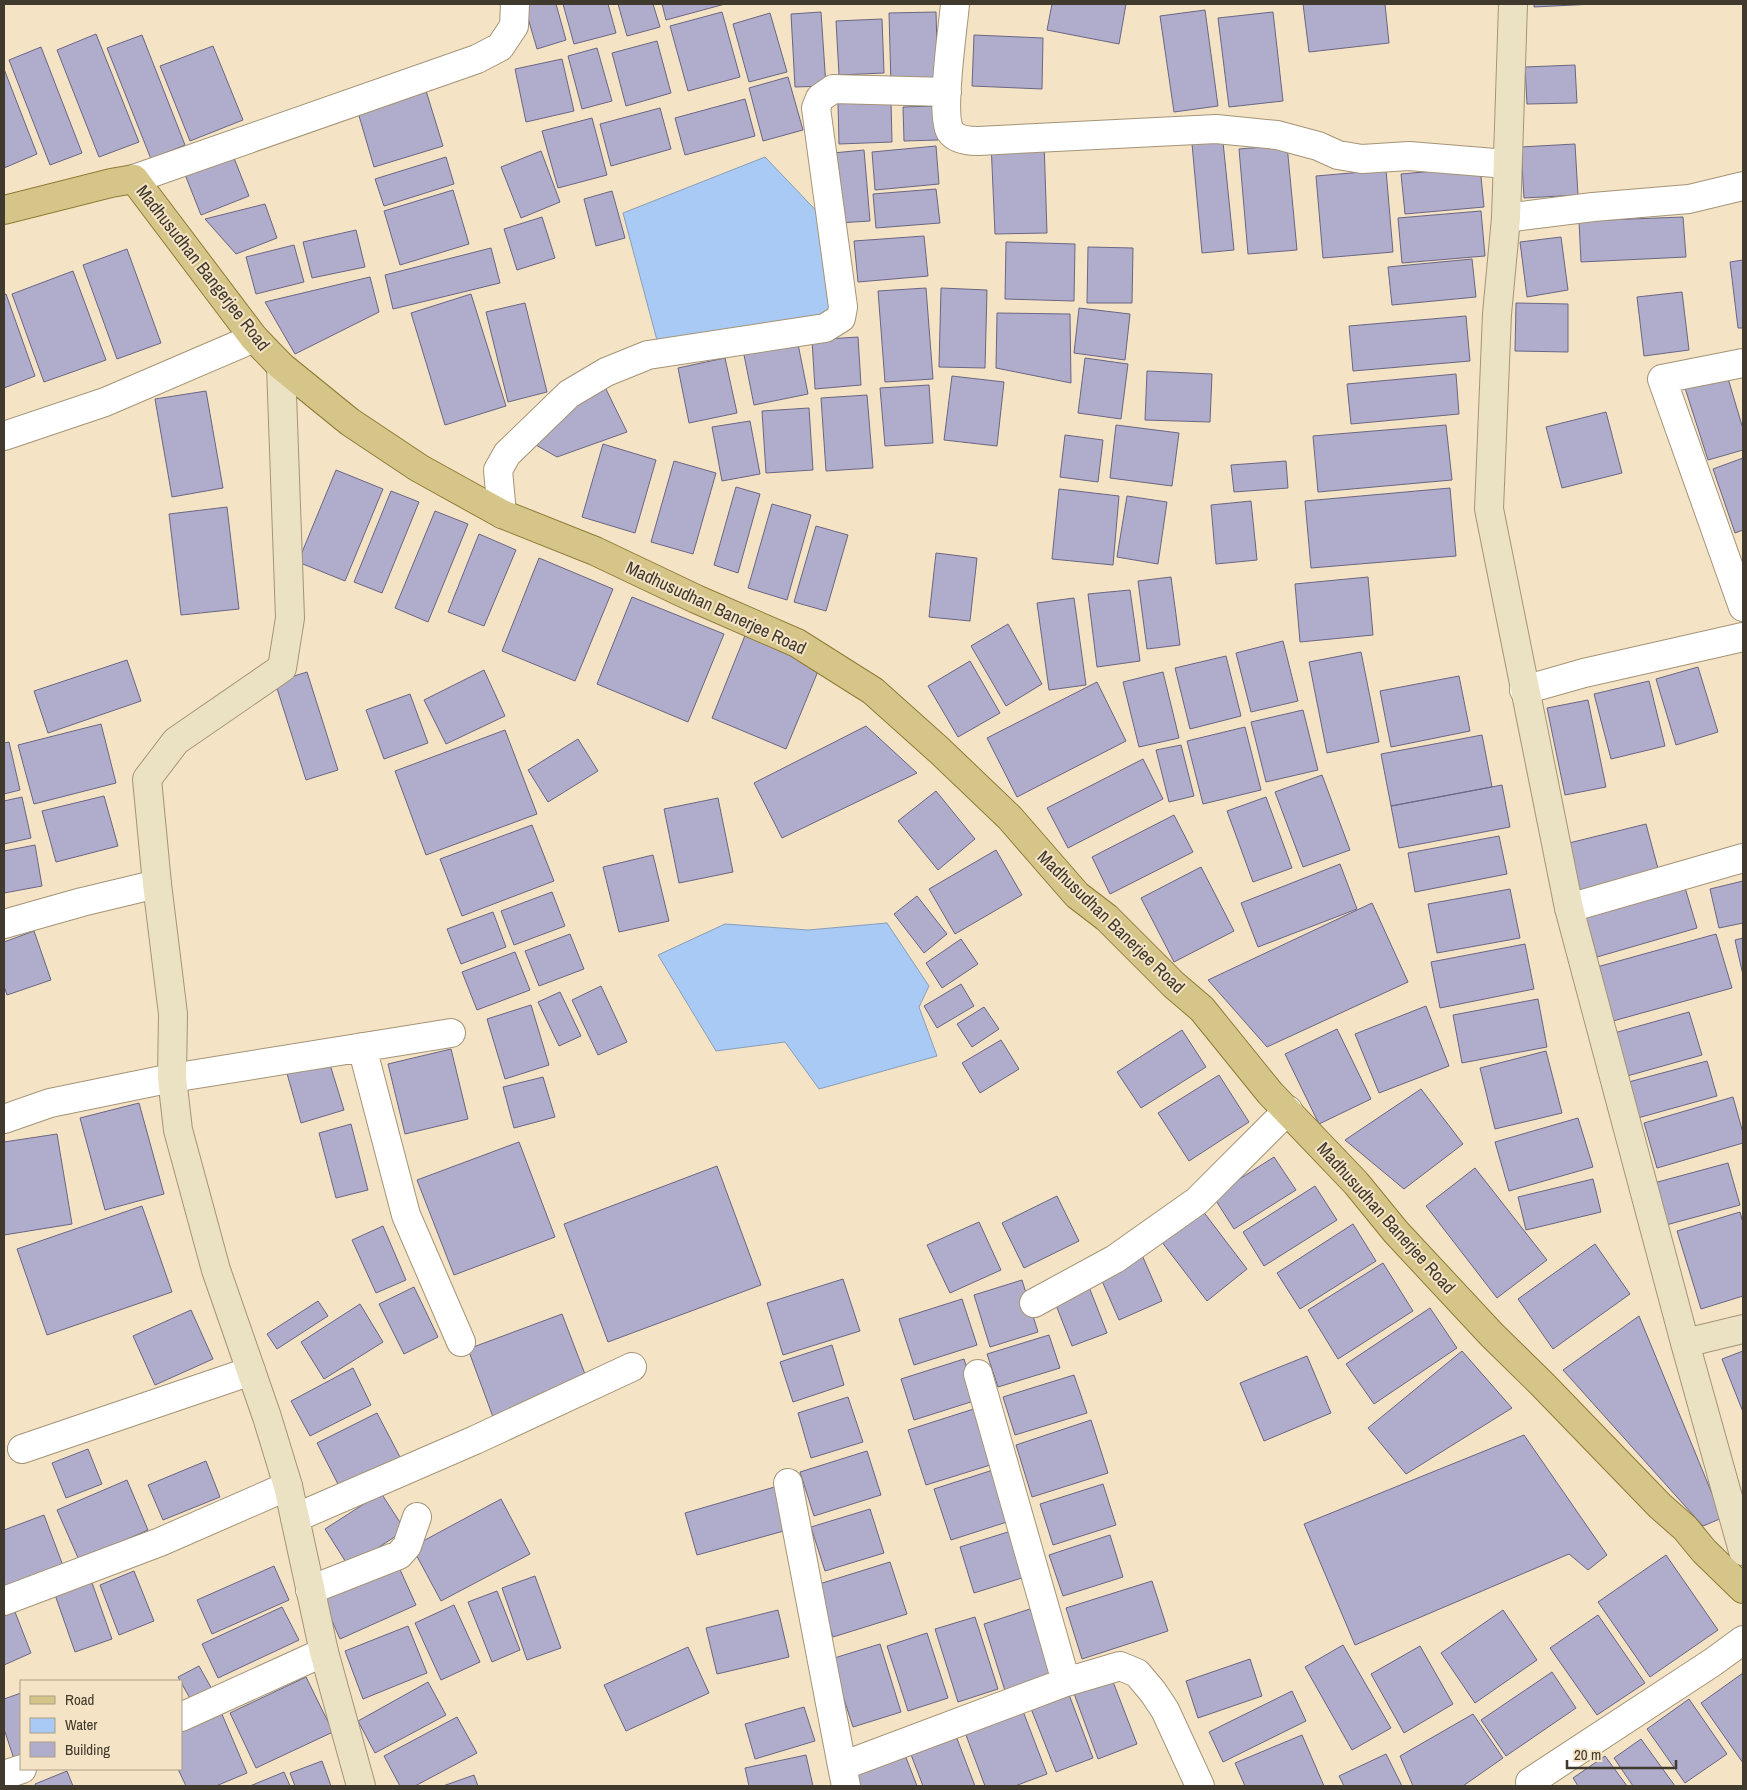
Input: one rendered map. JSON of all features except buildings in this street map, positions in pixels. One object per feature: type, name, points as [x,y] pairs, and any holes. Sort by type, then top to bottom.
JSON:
[{"type":"main road","name":"Madhusudhan Bangerjee Road","points":[[4,210],[134,179],[254,338],[281,366]]},
{"type":"main road","name":"Madhusudhan Banerjee Road","points":[[281,366],[358,427],[419,468],[502,514],[595,551],[696,599],[797,643],[873,691],[940,751],[1010,818],[1077,895],[1107,918],[1174,985],[1202,1009],[1270,1093],[1356,1183],[1396,1232],[1492,1335],[1660,1506],[1685,1528],[1704,1551],[1743,1589]]},
{"type":"street","points":[[134,179],[477,59],[500,47],[514,26],[515,4]]},
{"type":"street","points":[[955,4],[946,110],[950,131],[962,140],[978,141],[1216,129],[1277,135],[1318,146],[1338,155],[1362,159],[1409,156],[1507,164]]},
{"type":"street","points":[[1513,4],[1506,218],[1497,314],[1488,509],[1569,908],[1685,1342],[1743,1548]]},
{"type":"street","points":[[502,514],[498,470],[507,454],[569,394],[606,372],[648,355],[825,328],[842,318],[843,307],[816,108],[820,98],[833,89],[947,92]]},
{"type":"street","points":[[1506,218],[1593,207],[1689,199],[1743,186]]},
{"type":"street","points":[[4,436],[106,402],[254,338]]},
{"type":"street","points":[[1743,363],[1662,379],[1743,607]]},
{"type":"street","points":[[281,366],[290,618],[282,668],[176,741],[147,779],[157,884],[173,1014],[172,1078],[178,1130],[211,1252],[288,1486],[324,1652],[361,1786]]},
{"type":"street","points":[[1524,690],[1584,673],[1743,637]]},
{"type":"street","points":[[1569,908],[1743,858]]},
{"type":"street","points":[[4,924],[82,902],[157,884]]},
{"type":"street","points":[[4,1118],[50,1103],[172,1078],[451,1033]]},
{"type":"street","points":[[362,1047],[406,1216],[461,1342]]},
{"type":"street","points":[[1034,1303],[1115,1259],[1197,1201],[1288,1110]]},
{"type":"street","points":[[1685,1342],[1743,1329]]},
{"type":"street","points":[[295,1518],[475,1440],[632,1367]]},
{"type":"street","points":[[22,1449],[251,1371]]},
{"type":"street","points":[[978,1374],[1066,1682]]},
{"type":"street","points":[[788,1483],[844,1776],[1066,1682],[1120,1666],[1137,1673],[1165,1710],[1200,1786]]},
{"type":"street","points":[[4,1601],[160,1542],[288,1486]]},
{"type":"street","points":[[310,1590],[400,1555],[407,1546],[417,1518]]},
{"type":"street","points":[[1530,1782],[1713,1662],[1743,1640]]},
{"type":"street","points":[[182,1717],[324,1652]]},
{"type":"street","points":[[4,1775],[20,1770]]},
{"type":"water","points":[[765,157],[828,223],[835,320],[662,359],[623,213]]},
{"type":"water","points":[[887,923],[929,986],[919,1007],[937,1056],[819,1089],[785,1042],[716,1051],[658,955],[725,924],[808,930]]}]
